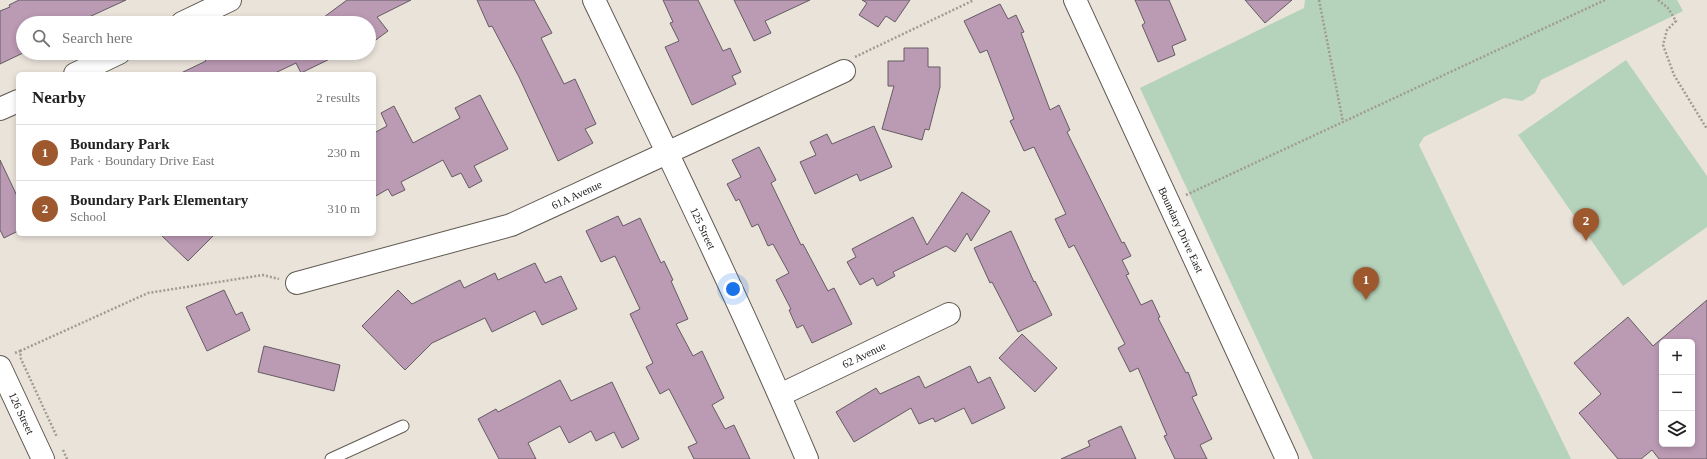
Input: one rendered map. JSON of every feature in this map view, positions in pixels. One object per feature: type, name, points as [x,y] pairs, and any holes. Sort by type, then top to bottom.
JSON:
[{"type":"street","points":[[197,16],[230,0]]},
{"type":"street","name":"125 Street","points":[[594,0],[668,152],[780,395],[807,459]]},
{"type":"street","name":"Boundary Drive East","points":[[1074,0],[1286,459]]},
{"type":"street","points":[[79,72],[104,60]]},
{"type":"street","name":"61A Avenue","points":[[297,283],[511,226],[844,71]]},
{"type":"street","points":[[0,110],[16,102]]},
{"type":"street","name":"62 Avenue","points":[[780,395],[949,314]]},
{"type":"street","name":"126 Street","points":[[2,375],[43,459]]},
{"type":"lane","points":[[331,459],[403,426]]},
{"type":"path","points":[[844,71],[856,55],[974,0]]},
{"type":"path","points":[[1319,0],[1343,122]]},
{"type":"path","points":[[1184,196],[1605,0]]},
{"type":"path","points":[[1658,0],[1668,8],[1676,21],[1667,30],[1664,45],[1674,75],[1707,129]]},
{"type":"path","points":[[20,351],[148,293],[263,275],[297,283]]},
{"type":"green space","points":[[1305,0],[1677,0],[1683,11],[1541,80],[1535,93],[1522,101],[1504,98],[1424,137],[1419,145],[1571,459],[1313,459],[1140,88],[1304,8]]},
{"type":"green space","points":[[1626,60],[1707,176],[1707,227],[1623,286],[1518,135]]},
{"type":"building","points":[[19,0],[126,0],[91,16],[16,16],[16,56],[0,64],[0,11],[10,7],[9,5]]},
{"type":"building","points":[[347,0],[411,0],[377,17],[388,31],[376,40],[376,16],[325,16]]},
{"type":"building","points":[[477,0],[534,0],[552,33],[541,38],[564,84],[575,79],[596,124],[585,129],[593,143],[558,161],[519,77],[492,26],[489,27]]},
{"type":"building","points":[[663,0],[698,0],[723,51],[730,48],[741,72],[732,76],[736,84],[692,105],[665,47],[679,41],[670,23],[673,22]]},
{"type":"building","points":[[734,0],[810,0],[765,21],[771,33],[754,41]]},
{"type":"building","points":[[862,0],[910,0],[895,22],[886,16],[878,27],[859,15],[867,3]]},
{"type":"building","points":[[1135,0],[1169,0],[1186,40],[1172,46],[1175,55],[1158,62],[1142,25],[1145,23]]},
{"type":"building","points":[[1245,0],[1292,0],[1265,23]]},
{"type":"building","points":[[1000,4],[1008,19],[1016,15],[1024,32],[1021,33],[1050,110],[1059,105],[1070,130],[1067,132],[1122,243],[1124,242],[1131,256],[1122,260],[1129,274],[1126,275],[1141,305],[1152,300],[1160,317],[1158,318],[1186,373],[1188,372],[1197,395],[1192,397],[1212,439],[1200,445],[1207,459],[1175,459],[1164,436],[1167,435],[1138,368],[1130,372],[1118,348],[1125,344],[1074,245],[1069,248],[1055,219],[1066,214],[1034,147],[1024,151],[1010,121],[1014,119],[987,50],[980,53],[964,21]]},
{"type":"building","points":[[904,48],[928,48],[928,67],[940,67],[940,87],[929,130],[925,129],[922,140],[882,129],[894,86],[888,86],[888,61],[904,61]]},
{"type":"building","points":[[205,60],[328,60],[303,72],[300,72],[296,63],[277,72],[183,72],[206,61]]},
{"type":"building","points":[[480,95],[508,149],[474,166],[482,181],[469,188],[461,173],[452,177],[443,160],[401,182],[405,190],[392,196],[388,189],[376,196],[376,132],[387,126],[381,113],[394,106],[413,143],[460,118],[455,108]]},
{"type":"building","points":[[874,126],[892,167],[860,181],[857,174],[815,194],[800,162],[816,155],[810,142],[827,134],[832,144]]},
{"type":"building","points":[[759,147],[776,180],[771,183],[801,245],[803,244],[828,291],[834,288],[852,324],[812,343],[803,325],[797,328],[789,310],[791,309],[776,280],[789,273],[773,244],[768,246],[758,224],[752,227],[739,199],[736,201],[727,184],[741,177],[732,160]]},
{"type":"building","points":[[0,160],[16,194],[16,232],[4,238],[0,230]]},
{"type":"building","points":[[962,192],[990,211],[971,241],[967,233],[955,252],[946,246],[893,272],[895,276],[877,286],[873,278],[860,285],[847,262],[856,257],[852,249],[913,217],[927,245]]},
{"type":"building","points":[[618,216],[623,226],[640,218],[661,263],[664,261],[688,319],[676,324],[693,356],[702,351],[724,398],[712,405],[725,429],[734,425],[750,459],[694,459],[688,447],[697,443],[669,389],[660,394],[646,367],[653,363],[630,314],[640,309],[615,256],[601,262],[586,231]]},
{"type":"building","points":[[1011,231],[1034,282],[1035,281],[1052,315],[1018,332],[992,282],[990,283],[974,248]]},
{"type":"building","points":[[162,236],[213,236],[188,261]]},
{"type":"building","points":[[535,263],[545,283],[561,276],[577,309],[542,325],[535,311],[492,332],[485,318],[432,343],[405,370],[362,326],[398,290],[412,304],[460,280],[464,288],[495,273],[498,280]]},
{"type":"building","points":[[224,290],[236,315],[242,312],[250,330],[207,351],[186,307]]},
{"type":"building","points":[[1707,300],[1707,459],[1659,459],[1652,450],[1641,459],[1618,459],[1579,413],[1601,394],[1574,363],[1628,317],[1653,346],[1659,341],[1659,447],[1695,447],[1695,339],[1661,339]]},
{"type":"building","points":[[1022,334],[1057,368],[1035,392],[999,358]]},
{"type":"building","points":[[264,346],[340,365],[334,391],[258,372]]},
{"type":"building","points":[[970,366],[978,383],[990,377],[1005,408],[972,424],[964,408],[935,422],[933,418],[919,424],[911,408],[854,442],[836,412],[876,388],[880,394],[919,376],[925,388]]},
{"type":"building","points":[[560,380],[571,401],[612,382],[639,439],[622,448],[614,432],[596,441],[591,431],[569,443],[560,426],[528,443],[536,459],[499,459],[478,419],[496,409],[498,412]]},
{"type":"building","points":[[1121,426],[1136,459],[1061,459],[1090,446],[1088,441]]},
{"type":"place","name":"Boundary Park Elementary","points":[[1586,241]]},
{"type":"place","name":"Boundary Park","points":[[1366,300]]}]
